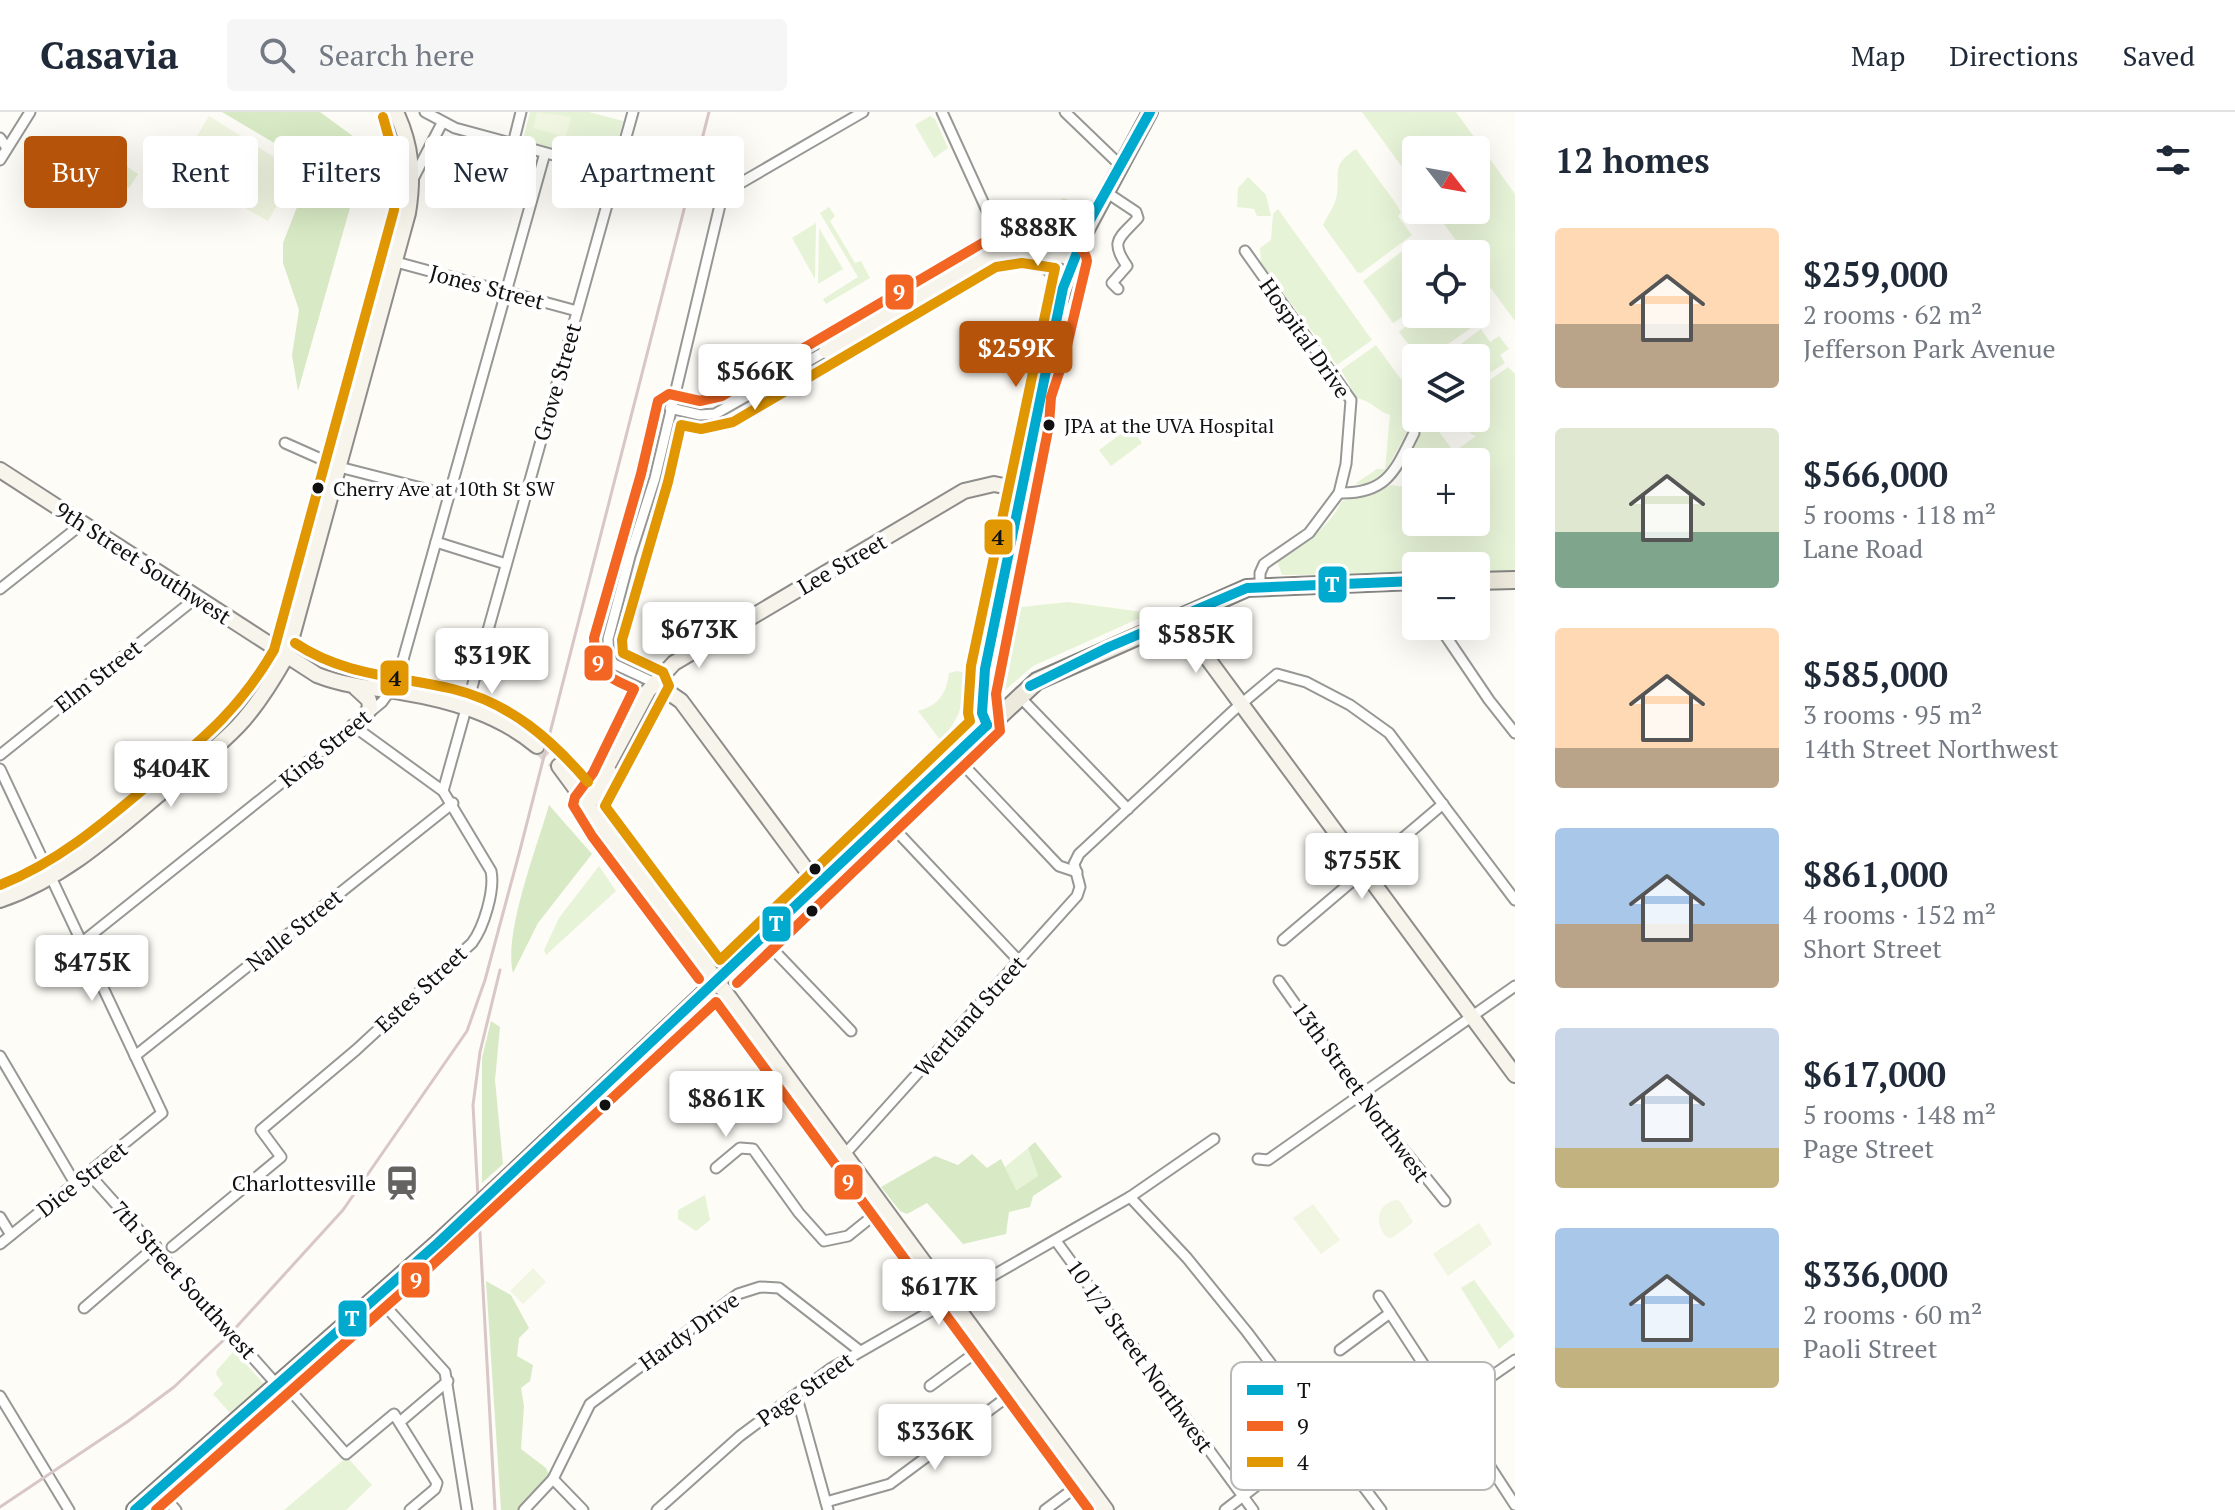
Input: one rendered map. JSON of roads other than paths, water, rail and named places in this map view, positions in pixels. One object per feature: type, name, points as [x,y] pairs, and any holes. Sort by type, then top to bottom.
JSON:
[{"type":"main road","points":[[1490,581],[1515,580]]},
{"type":"main road","points":[[135,1510],[438,1243],[819,887],[987,725],[1044,677],[1177,617],[1234,593],[1260,586],[1402,581]]},
{"type":"street","points":[[0,160],[30,112]]},
{"type":"street","points":[[396,112],[409,148],[413,179]]},
{"type":"street","points":[[425,112],[442,123],[486,136]]},
{"type":"street","points":[[515,136],[521,112]]},
{"type":"street","name":"Grove Street","points":[[626,136],[633,112]]},
{"type":"street","points":[[819,887],[681,701],[655,683],[614,664],[607,649],[630,556],[655,478],[723,199],[732,188],[863,112]]},
{"type":"street","points":[[942,112],[1005,250],[1043,262],[1053,270],[1061,295],[1073,259],[1150,112]]},
{"type":"street","points":[[1065,112],[1120,165]]},
{"type":"street","points":[[0,900],[51,879],[136,814],[236,728],[255,706],[287,655],[396,262],[413,179],[442,123]]},
{"type":"street","points":[[0,138],[7,148]]},
{"type":"street","points":[[536,150],[552,155]]},
{"type":"street","name":"King Street","points":[[81,943],[365,716],[397,681],[545,153]]},
{"type":"street","points":[[1106,192],[1136,212],[1138,218],[1118,239],[1116,247],[1127,266],[1112,283],[1118,289]]},
{"type":"street","name":"Grove Street","points":[[443,791],[606,208]]},
{"type":"street","points":[[670,408],[700,415],[715,414],[991,254],[1022,247],[1047,250],[1073,259]]},
{"type":"street","name":"Hospital Drive","points":[[1245,251],[1351,400],[1346,464],[1339,493],[1317,526],[1264,564],[1260,586]]},
{"type":"street","name":"Jones Street","points":[[396,262],[577,311]]},
{"type":"street","points":[[987,725],[982,713],[982,693],[1033,432],[1043,396],[1050,347]]},
{"type":"street","points":[[1339,493],[1362,491],[1383,483],[1394,473],[1414,433]]},
{"type":"street","points":[[285,443],[339,467],[449,495]]},
{"type":"street","name":"9th Street Southwest","points":[[0,470],[317,675],[356,688],[391,691],[466,707],[515,729],[537,746]]},
{"type":"street","name":"Lee Street","points":[[583,799],[596,796],[655,683],[674,663],[964,491],[994,484],[1023,490]]},
{"type":"street","points":[[0,589],[82,524]]},
{"type":"street","points":[[436,542],[506,564]]},
{"type":"street","name":"Elm Street","points":[[0,755],[196,598]]},
{"type":"street","points":[[1177,617],[1515,1075]]},
{"type":"street","points":[[1448,640],[1515,733]]},
{"type":"street","name":"Wertland Street","points":[[845,1154],[1077,896],[1080,887],[1077,872],[1085,850],[1277,674],[1306,682],[1377,722],[1443,804]]},
{"type":"street","points":[[356,688],[369,700],[370,708],[365,716]]},
{"type":"street","points":[[1019,696],[1128,809]]},
{"type":"street","points":[[352,725],[443,791],[453,803]]},
{"type":"street","points":[[955,756],[1059,866],[1077,872]]},
{"type":"street","points":[[559,766],[1106,1510]]},
{"type":"street","points":[[0,769],[135,1056]]},
{"type":"street","name":"Estes Street","points":[[172,1247],[281,1157],[261,1130],[356,1050],[476,938],[492,878],[453,803]]},
{"type":"street","name":"Nalle Street","points":[[135,1056],[453,803]]},
{"type":"street","points":[[1283,940],[1443,804],[1515,900]]},
{"type":"street","points":[[887,821],[1020,962]]},
{"type":"street","points":[[763,939],[851,1031]]},
{"type":"street","name":"13th Street Northwest","points":[[1279,981],[1361,1097],[1445,1201]]},
{"type":"street","points":[[1258,1159],[1268,1160],[1515,986]]},
{"type":"street","points":[[0,1056],[76,1185]]},
{"type":"street","name":"Dice Street","points":[[0,1244],[162,1113],[135,1056]]},
{"type":"street","name":"Page Street","points":[[657,1510],[730,1444],[860,1351],[953,1301],[1130,1197],[1214,1139]]},
{"type":"street","points":[[716,1168],[740,1148],[749,1147],[818,1237],[835,1241],[857,1231],[884,1207]]},
{"type":"street","name":"7th Street Southwest","points":[[89,1174],[346,1454],[398,1418]]},
{"type":"street","points":[[1130,1197],[1187,1258],[1269,1362]]},
{"type":"street","points":[[0,1217],[11,1235]]},
{"type":"street","name":"10 1/2 Street Northwest","points":[[1056,1241],[1231,1480]]},
{"type":"street","points":[[84,1308],[156,1246]]},
{"type":"street","name":"Hardy Drive","points":[[524,1510],[553,1479],[590,1404],[749,1289],[771,1286],[787,1292],[860,1351]]},
{"type":"street","points":[[1379,1296],[1422,1362]]},
{"type":"street","points":[[377,1297],[440,1365],[448,1381],[467,1510]]},
{"type":"street","points":[[1340,1350],[1390,1313]]},
{"type":"street","points":[[930,1386],[986,1345]]},
{"type":"street","points":[[1495,1374],[1515,1360]]},
{"type":"street","points":[[410,1510],[437,1486],[398,1418],[448,1381]]},
{"type":"street","points":[[793,1396],[799,1405],[827,1506],[890,1484],[1018,1389]]},
{"type":"street","points":[[0,1396],[69,1510]]},
{"type":"street","points":[[1495,1474],[1515,1505]]},
{"type":"street","points":[[553,1479],[583,1510]]},
{"type":"street","points":[[1045,1510],[1084,1481]]},
{"type":"street","points":[[158,1490],[176,1510]]},
{"type":"street","name":"10 1/2 Street Northwest","points":[[1239,1490],[1253,1510]]},
{"type":"street","points":[[1225,1510],[1251,1490]]},
{"type":"street","points":[[1366,1490],[1381,1510]]},
{"type":"tunnel","points":[[1050,347],[1060,300]]},
{"type":"tunnel","points":[[537,746],[559,766]]},
{"type":"railway","points":[[0,1507],[174,1387],[230,1334],[343,1210],[467,1031],[485,980],[520,850],[709,112]]},
{"type":"railway","points":[[495,1510],[473,1105],[480,1052],[500,970]]},
{"type":"place","name":"JPA at the UVA Hospital","points":[[1049,425]]},
{"type":"place","name":"Cherry Ave at 10th St SW","points":[[318,488]]},
{"type":"place","name":"Charlottesville","points":[[402,1183]]}]
